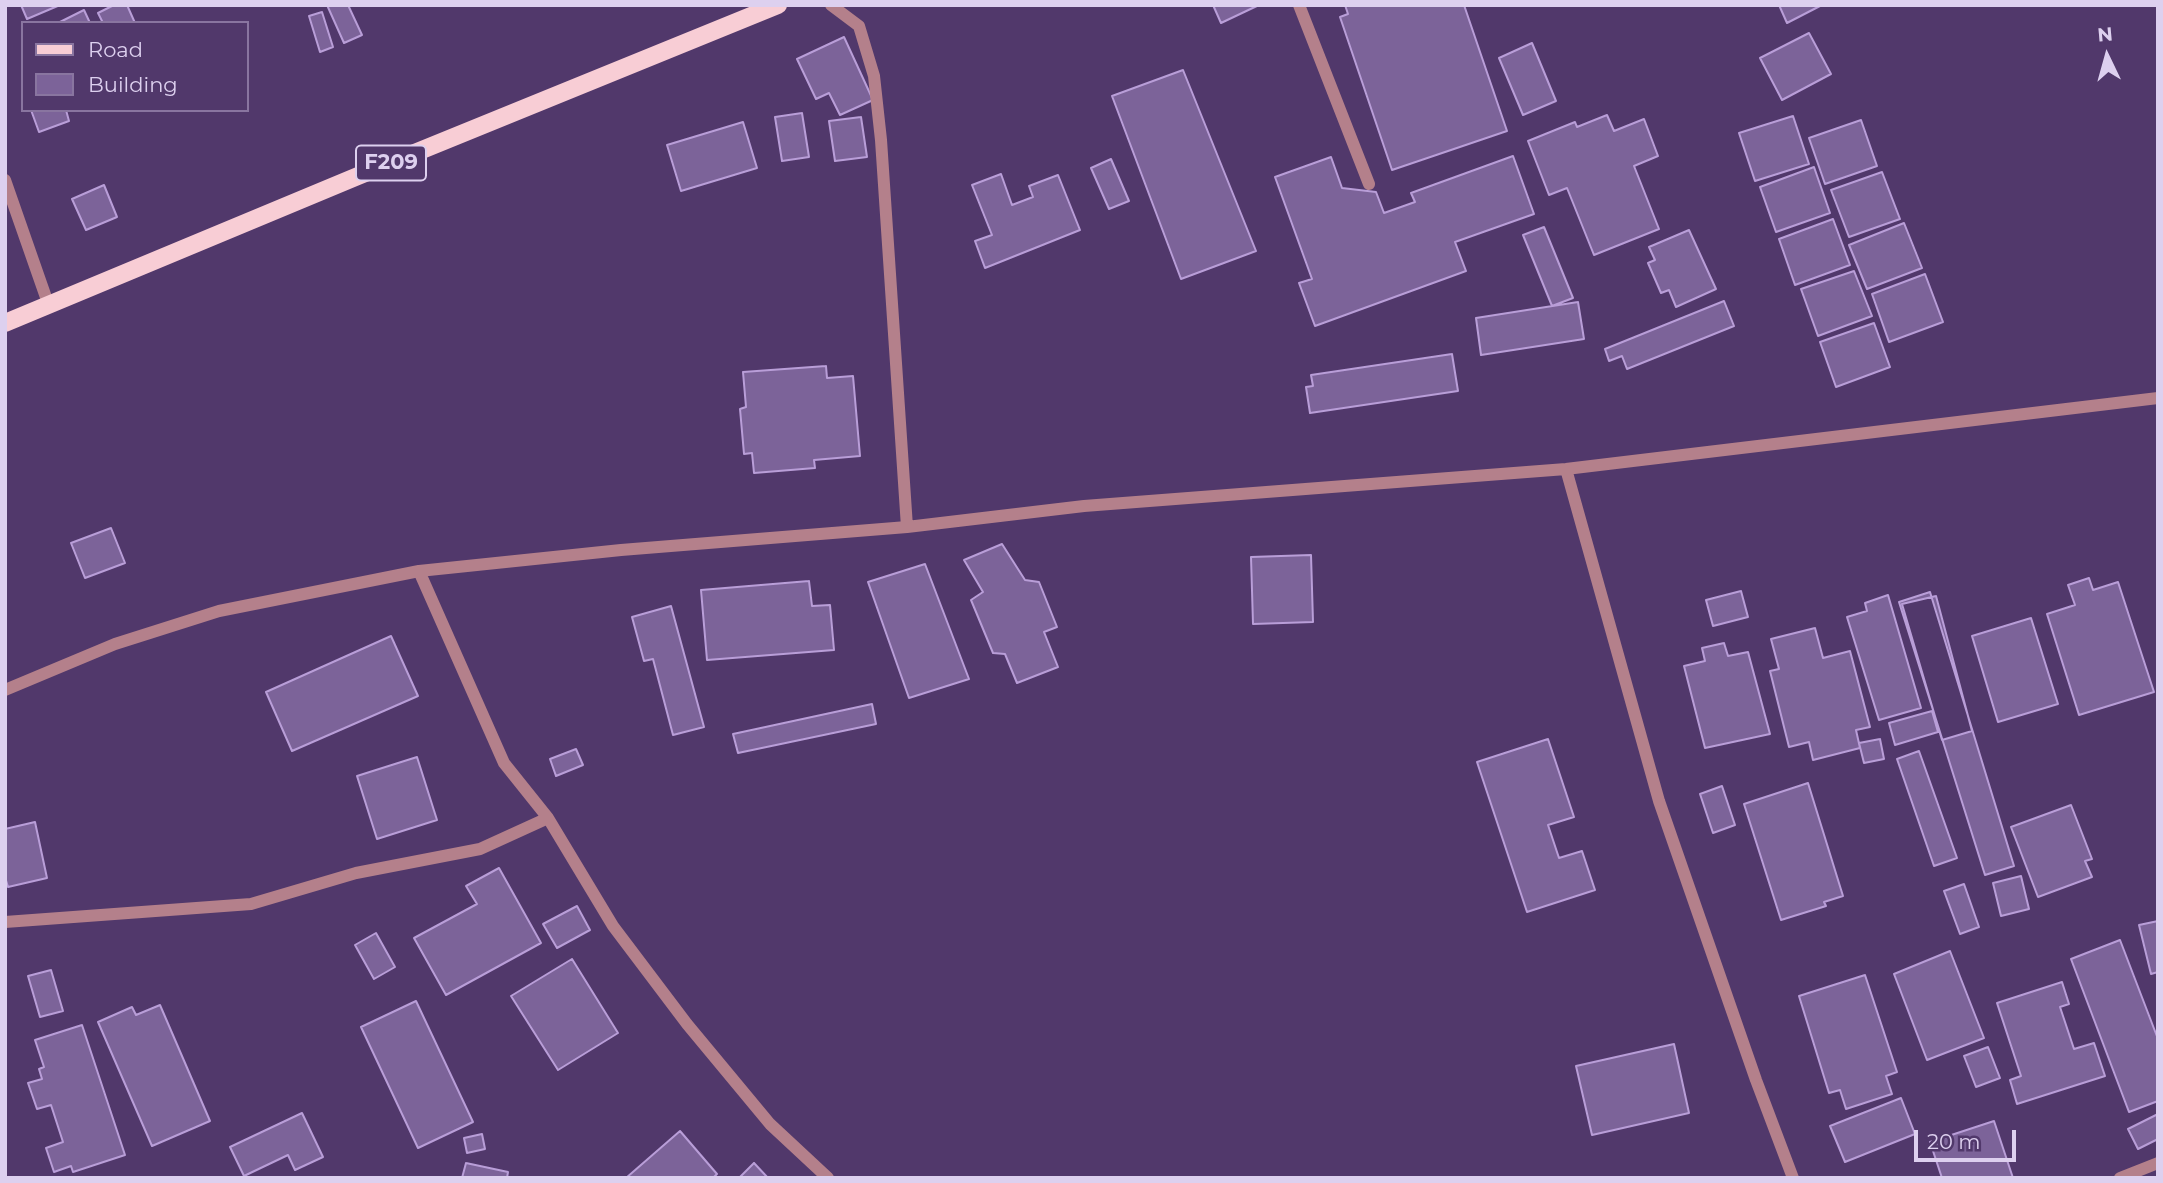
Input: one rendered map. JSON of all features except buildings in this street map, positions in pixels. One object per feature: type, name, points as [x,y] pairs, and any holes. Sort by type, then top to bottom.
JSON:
[{"type":"main road","name":"F209","points":[[5,323],[778,5]]},
{"type":"street","points":[[831,5],[859,26],[874,76],[882,153],[907,527]]},
{"type":"street","points":[[1299,5],[1369,184]]},
{"type":"street","points":[[5,180],[49,306]]},
{"type":"street","points":[[5,690],[115,645],[219,611],[419,571],[621,550],[907,527],[1084,506],[1566,470],[2158,398]]},
{"type":"street","points":[[1566,470],[1659,802],[1793,1178]]},
{"type":"street","points":[[419,571],[505,763],[548,818],[613,926],[687,1024],[770,1124],[828,1178]]},
{"type":"street","points":[[5,922],[251,904],[356,873],[480,849],[548,818]]},
{"type":"street","points":[[2120,1178],[2158,1163]]}]
